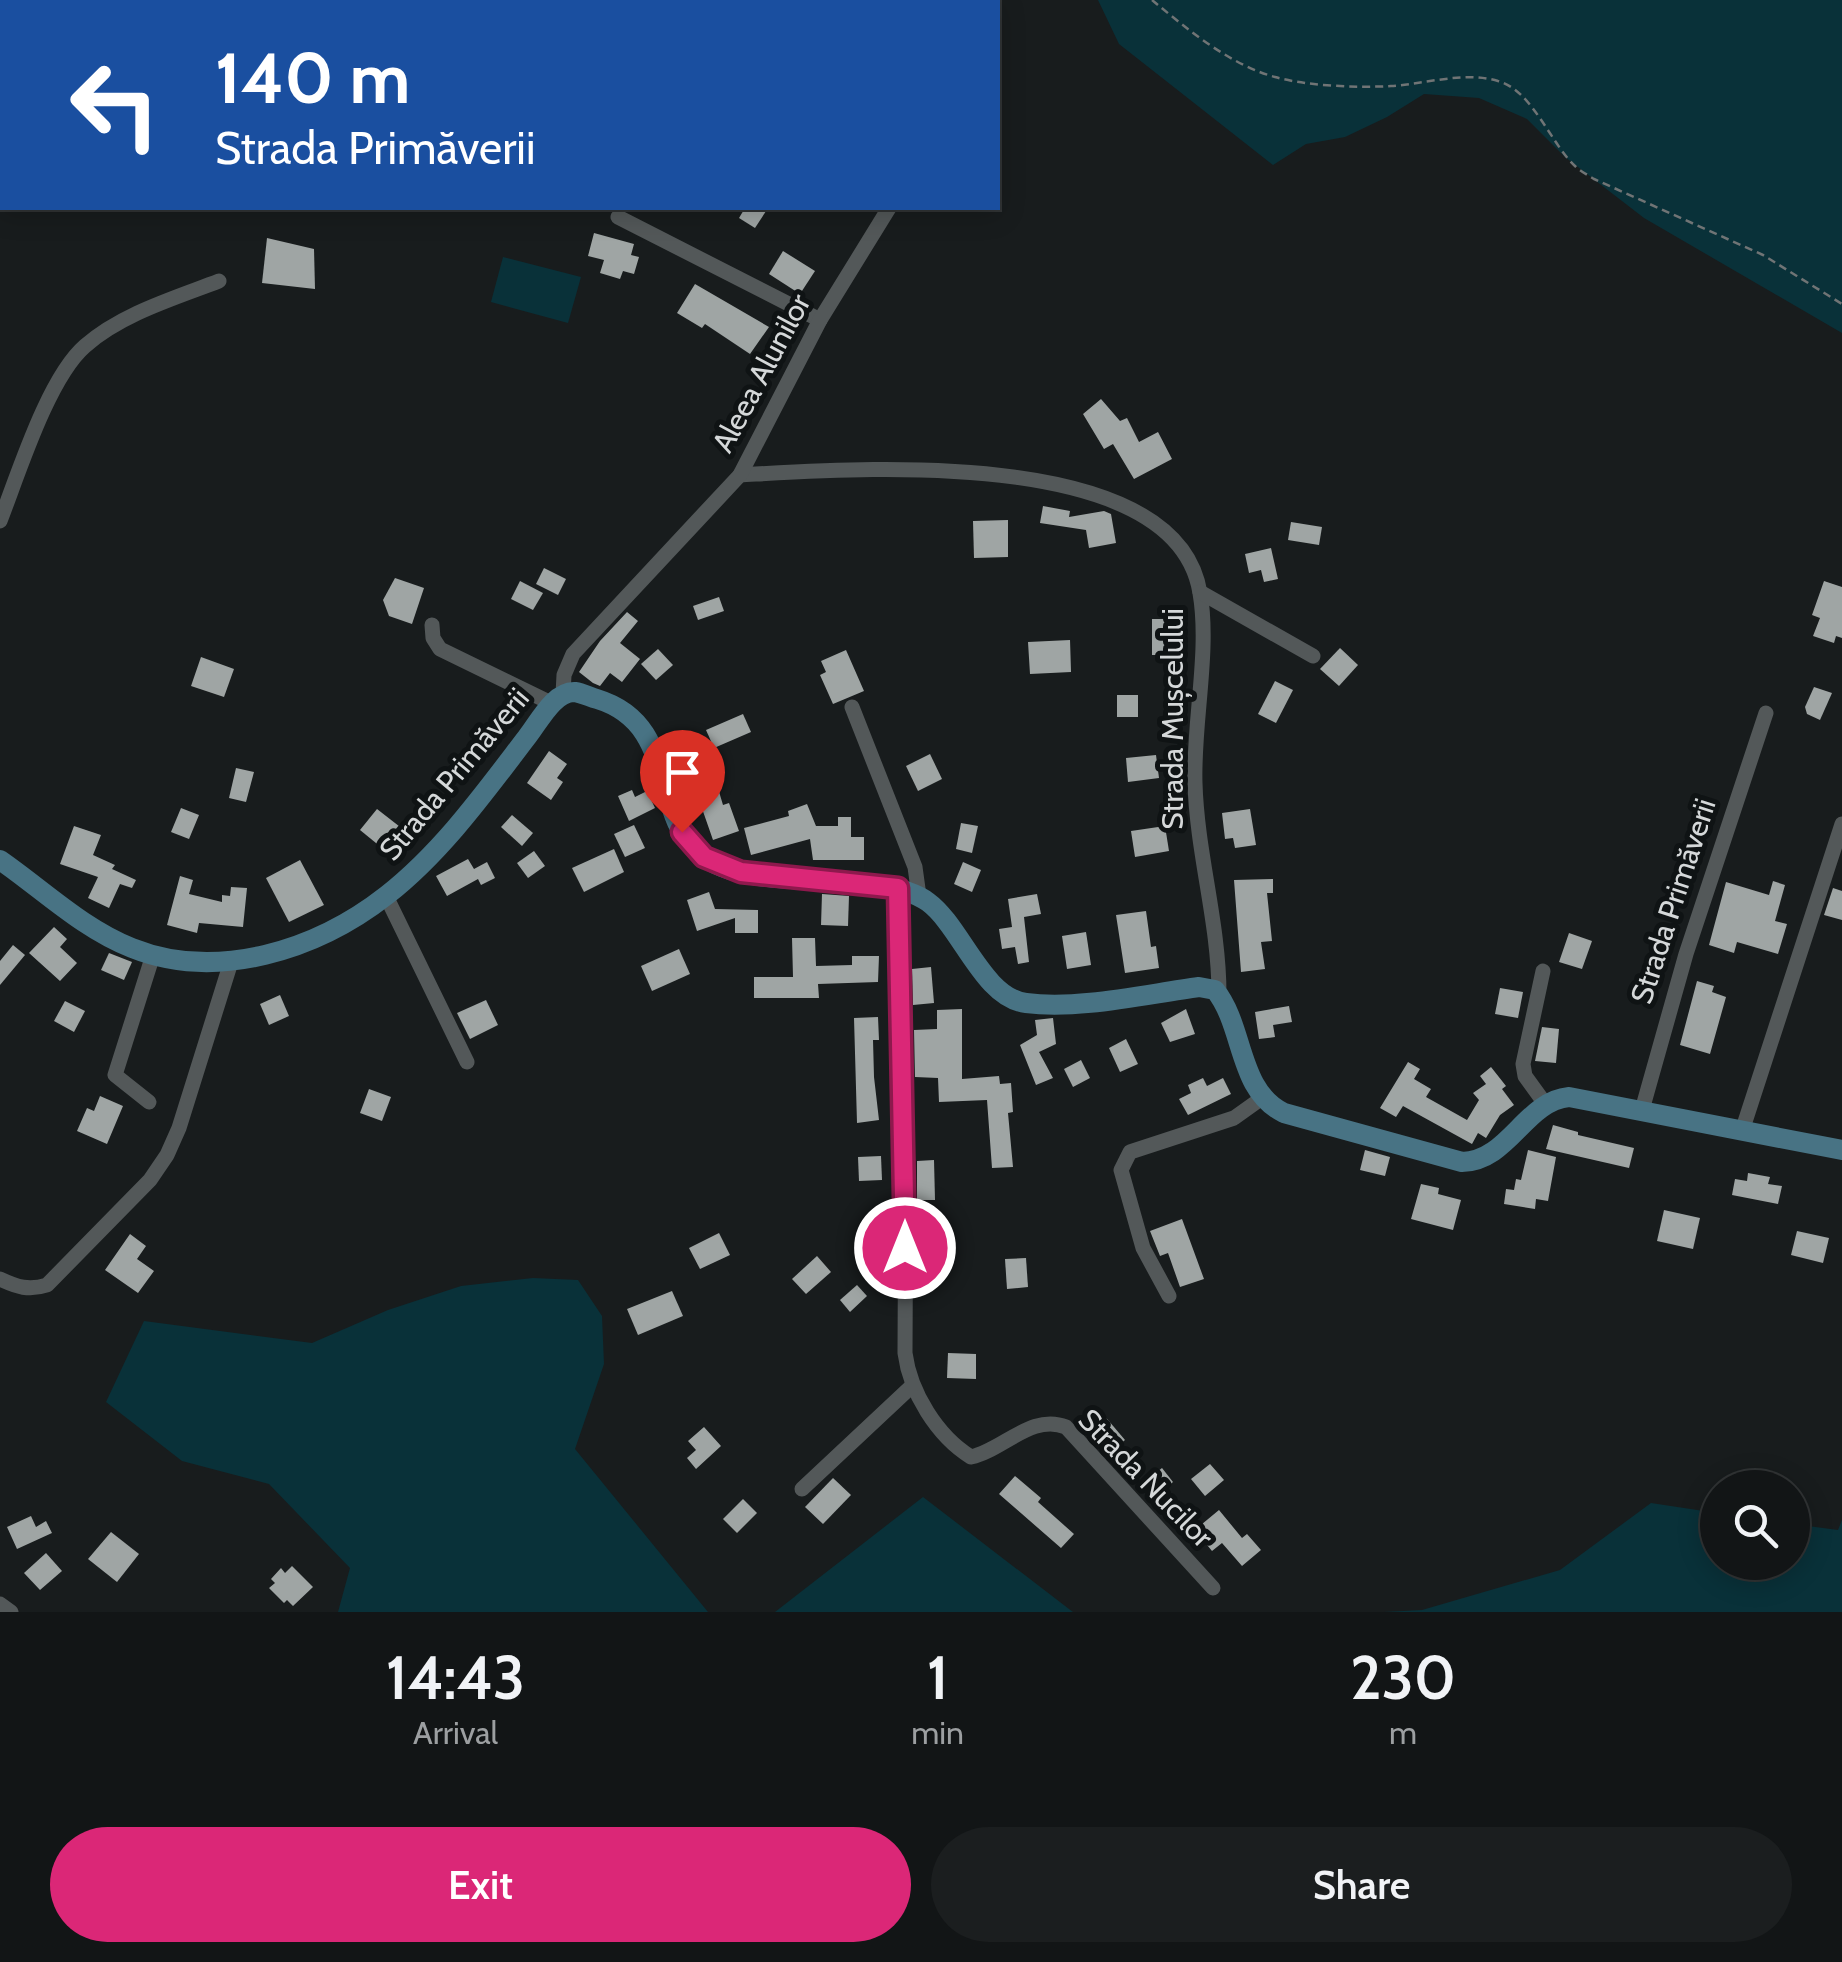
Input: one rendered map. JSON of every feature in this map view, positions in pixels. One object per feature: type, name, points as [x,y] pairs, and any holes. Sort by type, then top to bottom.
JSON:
[{"type":"street","name":"Aleea Alunilor","points":[[558,699],[573,654],[740,474],[820,320],[888,210]]},
{"type":"street","points":[[618,216],[820,320]]},
{"type":"street","points":[[0,521],[54,392],[84,346],[163,302],[219,281]]},
{"type":"street","name":"Strada Mușcelului","points":[[740,474],[878,468],[1016,478],[1090,490],[1138,512],[1164,532],[1186,557],[1200,592],[1196,814],[1217,948],[1220,994]]},
{"type":"street","points":[[1200,592],[1313,656]]},
{"type":"street","points":[[432,625],[433,638],[440,649],[558,699]]},
{"type":"street","name":"Strada Primăverii","points":[[0,860],[95,929],[130,948],[196,962],[231,962],[273,952],[308,940],[386,896],[434,850],[490,786],[558,699],[576,692],[618,706],[638,723],[652,746],[682,832],[704,857],[741,872],[898,888],[918,896],[939,911],[999,990],[1024,1003],[1078,1002],[1199,987],[1220,994]]},
{"type":"street","points":[[852,708],[915,867],[918,896]]},
{"type":"street","name":"Strada Primăverii","points":[[1642,1110],[1686,954],[1766,712]]},
{"type":"street","points":[[1742,1128],[1842,824]]},
{"type":"street","name":"Strada Nucilor","points":[[898,888],[906,1144],[905,1354],[912,1385],[939,1427],[971,1456],[983,1454],[1036,1426],[1052,1422],[1066,1427],[1213,1588]]},
{"type":"street","points":[[386,896],[467,1062]]},
{"type":"street","points":[[149,1102],[115,1076],[153,955]]},
{"type":"street","points":[[0,1279],[22,1288],[47,1285],[150,1180],[179,1128],[231,962]]},
{"type":"street","points":[[1543,972],[1523,1064],[1525,1076],[1546,1105]]},
{"type":"street","points":[[1220,994],[1262,1098],[1284,1112],[1462,1162],[1477,1162],[1490,1156],[1546,1105],[1570,1096],[1842,1150]]},
{"type":"street","points":[[1169,1296],[1140,1238],[1122,1162],[1130,1152],[1234,1118],[1262,1098]]},
{"type":"street","points":[[802,1489],[912,1385]]},
{"type":"street","points":[[0,1604],[12,1612]]},
{"type":"path","points":[[1152,0],[1196,34],[1253,69],[1278,78],[1359,86],[1458,78],[1499,81],[1513,89],[1532,110],[1574,165],[1594,179],[1763,255],[1842,304]]},
{"type":"shaded area","points":[[1098,0],[1842,0],[1842,333],[1644,218],[1565,157],[1527,119],[1479,98],[1424,94],[1345,137],[1306,144],[1273,165],[1119,44]]},
{"type":"shaded area","points":[[503,257],[581,277],[568,323],[491,302]]},
{"type":"shaded area","points":[[533,1278],[578,1280],[602,1316],[604,1364],[575,1449],[708,1612],[338,1612],[350,1568],[269,1484],[182,1461],[106,1402],[144,1321],[312,1343],[388,1310],[461,1286]]},
{"type":"shaded area","points":[[923,1497],[1069,1609],[1073,1612],[775,1612]]},
{"type":"shaded area","points":[[1651,1503],[1700,1510],[1700,1580],[1810,1580],[1810,1526],[1838,1530],[1842,1520],[1842,1612],[1384,1612],[1422,1610],[1560,1570]]},
{"type":"building","points":[[744,210],[767,210],[755,228],[739,218]]},
{"type":"building","points":[[594,233],[634,244],[631,255],[639,257],[634,274],[623,271],[620,279],[600,273],[604,260],[588,256]]},
{"type":"building","points":[[267,238],[314,249],[315,289],[262,283]]},
{"type":"building","points":[[783,251],[815,271],[800,294],[769,274]]},
{"type":"building","points":[[695,284],[769,327],[750,354],[705,324],[702,328],[677,313]]},
{"type":"building","points":[[1101,399],[1120,421],[1127,418],[1139,442],[1158,432],[1172,459],[1134,479],[1113,444],[1104,449],[1083,414]]},
{"type":"building","points":[[1043,506],[1070,511],[1069,517],[1104,511],[1111,514],[1116,543],[1089,548],[1086,530],[1040,523]]},
{"type":"building","points":[[1008,520],[1008,557],[974,558],[973,521]]},
{"type":"building","points":[[1291,522],[1322,527],[1319,545],[1288,540]]},
{"type":"building","points":[[1271,548],[1278,579],[1264,582],[1261,570],[1249,573],[1245,554]]},
{"type":"building","points":[[544,568],[566,579],[558,595],[536,584]]},
{"type":"building","points":[[395,578],[424,588],[412,624],[389,616],[383,600]]},
{"type":"building","points":[[520,581],[543,593],[533,610],[511,599]]},
{"type":"building","points":[[1824,581],[1842,587],[1842,638],[1836,636],[1834,643],[1813,636],[1820,618],[1812,615]]},
{"type":"building","points":[[719,597],[724,611],[698,620],[693,606]]},
{"type":"building","points":[[627,612],[638,621],[620,643],[640,659],[622,682],[610,673],[600,686],[579,672]]},
{"type":"building","points":[[1152,619],[1175,619],[1175,655],[1152,655]]},
{"type":"building","points":[[1070,640],[1071,672],[1030,674],[1028,642]]},
{"type":"building","points":[[1340,648],[1358,665],[1339,686],[1320,669]]},
{"type":"building","points":[[658,649],[673,665],[656,680],[641,664]]},
{"type":"building","points":[[846,650],[864,691],[833,704],[820,675],[826,672],[821,661]]},
{"type":"building","points":[[201,657],[234,669],[224,697],[191,686]]},
{"type":"building","points":[[1275,681],[1293,690],[1276,723],[1258,714]]},
{"type":"building","points":[[1814,687],[1832,693],[1820,720],[1807,714],[1805,707]]},
{"type":"building","points":[[1117,695],[1138,695],[1138,717],[1117,717]]},
{"type":"building","points":[[743,714],[751,732],[714,748],[706,730]]},
{"type":"building","points":[[549,751],[567,764],[557,778],[563,782],[551,800],[527,783]]},
{"type":"building","points":[[707,751],[723,805],[729,803],[739,831],[713,840],[698,797],[689,800],[677,760]]},
{"type":"building","points":[[930,754],[942,779],[918,791],[906,766]]},
{"type":"building","points":[[1156,755],[1159,778],[1128,782],[1126,758]]},
{"type":"building","points":[[236,768],[254,772],[246,802],[229,798]]},
{"type":"building","points":[[632,790],[635,797],[647,791],[655,808],[629,821],[618,796]]},
{"type":"building","points":[[807,804],[816,826],[838,826],[838,817],[851,817],[851,837],[864,837],[864,860],[813,860],[810,839],[751,855],[744,828],[789,816],[788,811]]},
{"type":"building","points":[[181,808],[199,815],[189,839],[171,832]]},
{"type":"building","points":[[377,809],[404,830],[387,852],[360,830]]},
{"type":"building","points":[[1250,809],[1256,845],[1235,848],[1233,838],[1225,839],[1222,813]]},
{"type":"building","points":[[512,815],[533,833],[522,846],[501,827]]},
{"type":"building","points":[[961,823],[978,826],[972,853],[956,849]]},
{"type":"building","points":[[634,825],[645,848],[625,857],[614,834]]},
{"type":"building","points":[[74,826],[101,835],[93,855],[136,880],[132,888],[120,884],[109,908],[88,898],[98,877],[60,864]]},
{"type":"building","points":[[1165,826],[1169,851],[1135,857],[1131,831]]},
{"type":"building","points":[[614,849],[624,872],[584,892],[572,868]]},
{"type":"building","points":[[534,851],[545,866],[528,878],[517,863]]},
{"type":"building","points":[[468,859],[474,869],[487,862],[495,878],[481,885],[478,879],[447,896],[436,876]]},
{"type":"building","points":[[300,860],[324,905],[289,922],[266,878]]},
{"type":"building","points":[[963,862],[981,870],[972,892],[954,884]]},
{"type":"building","points":[[180,876],[193,880],[189,894],[222,902],[222,895],[230,896],[231,887],[247,888],[243,927],[199,923],[197,933],[167,925]]},
{"type":"building","points":[[1273,879],[1273,893],[1267,893],[1272,941],[1261,942],[1265,969],[1241,972],[1234,880]]},
{"type":"building","points":[[1773,881],[1785,885],[1775,921],[1787,924],[1778,954],[1737,942],[1734,953],[1709,945],[1726,882],[1769,895]]},
{"type":"building","points":[[1833,888],[1842,891],[1842,920],[1824,915]]},
{"type":"building","points":[[709,892],[715,909],[758,910],[758,933],[735,933],[735,918],[697,931],[687,900]]},
{"type":"building","points":[[822,894],[849,896],[848,926],[821,925]]},
{"type":"building","points":[[1037,894],[1041,914],[1024,917],[1029,962],[1018,964],[1015,947],[1002,949],[999,929],[1012,927],[1008,899]]},
{"type":"building","points":[[1146,911],[1151,947],[1156,946],[1159,968],[1125,973],[1116,915]]},
{"type":"building","points":[[54,927],[67,939],[60,947],[77,963],[60,981],[29,953]]},
{"type":"building","points":[[1086,932],[1091,965],[1067,969],[1062,936]]},
{"type":"building","points":[[1569,933],[1592,941],[1582,969],[1559,962]]},
{"type":"building","points":[[792,938],[815,938],[816,966],[852,965],[852,956],[879,956],[878,982],[818,984],[819,998],[754,998],[754,977],[793,977]]},
{"type":"building","points":[[13,945],[25,955],[0,985],[0,961]]},
{"type":"building","points":[[679,949],[690,974],[652,991],[641,966]]},
{"type":"building","points":[[109,953],[132,962],[124,980],[101,970]]},
{"type":"building","points":[[931,967],[934,1003],[913,1005],[912,969]]},
{"type":"building","points":[[1697,981],[1714,986],[1712,992],[1726,997],[1710,1054],[1680,1045]]},
{"type":"building","points":[[1500,988],[1523,992],[1518,1018],[1495,1014]]},
{"type":"building","points":[[280,995],[289,1016],[269,1025],[260,1004]]},
{"type":"building","points":[[486,1000],[498,1025],[470,1039],[457,1013]]},
{"type":"building","points":[[65,1001],[85,1011],[74,1032],[54,1021]]},
{"type":"building","points":[[1289,1006],[1292,1022],[1273,1025],[1275,1037],[1259,1039],[1255,1012]]},
{"type":"building","points":[[962,1009],[962,1079],[999,1076],[1000,1084],[1011,1083],[1013,1112],[1008,1113],[1013,1167],[992,1168],[987,1100],[939,1102],[938,1078],[915,1077],[914,1030],[937,1029],[937,1010]]},
{"type":"building","points":[[1186,1009],[1195,1034],[1170,1042],[1161,1023]]},
{"type":"building","points":[[878,1017],[879,1040],[873,1040],[879,1120],[857,1123],[854,1018]]},
{"type":"building","points":[[1053,1018],[1056,1044],[1039,1052],[1053,1078],[1036,1085],[1020,1045],[1037,1035],[1035,1020]]},
{"type":"building","points":[[1542,1027],[1559,1029],[1556,1063],[1535,1061]]},
{"type":"building","points":[[1126,1039],[1138,1064],[1120,1072],[1109,1048]]},
{"type":"building","points":[[1081,1060],[1090,1078],[1073,1087],[1064,1069]]},
{"type":"building","points":[[1408,1062],[1420,1069],[1414,1079],[1431,1089],[1426,1097],[1467,1120],[1479,1100],[1473,1093],[1486,1084],[1480,1076],[1491,1067],[1514,1105],[1500,1115],[1486,1138],[1478,1133],[1472,1144],[1403,1106],[1396,1117],[1380,1108]]},
{"type":"building","points":[[1203,1078],[1207,1086],[1223,1078],[1231,1094],[1188,1115],[1179,1099],[1191,1093],[1188,1085]]},
{"type":"building","points":[[369,1089],[391,1097],[382,1121],[360,1113]]},
{"type":"building","points":[[100,1096],[123,1106],[107,1144],[77,1131],[87,1108],[94,1111]]},
{"type":"building","points":[[1553,1125],[1634,1148],[1629,1168],[1546,1149]]},
{"type":"building","points":[[1365,1150],[1390,1157],[1385,1176],[1360,1170]]},
{"type":"building","points":[[1528,1150],[1556,1157],[1548,1201],[1536,1199],[1535,1209],[1504,1204],[1506,1189],[1514,1190],[1516,1179],[1521,1180]]},
{"type":"building","points":[[881,1156],[882,1180],[859,1181],[858,1157]]},
{"type":"building","points":[[934,1160],[935,1200],[917,1200],[917,1161]]},
{"type":"building","points":[[1748,1173],[1770,1177],[1768,1184],[1782,1186],[1778,1204],[1732,1195],[1735,1179],[1747,1181]]},
{"type":"building","points":[[1421,1184],[1461,1200],[1453,1230],[1411,1219]]},
{"type":"building","points":[[1664,1210],[1700,1218],[1693,1249],[1657,1241]]},
{"type":"building","points":[[1182,1219],[1204,1279],[1180,1287],[1168,1253],[1160,1256],[1150,1231]]},
{"type":"building","points":[[1797,1231],[1829,1238],[1823,1263],[1791,1255]]},
{"type":"building","points":[[719,1233],[730,1255],[700,1269],[689,1248]]},
{"type":"building","points":[[130,1234],[146,1246],[137,1259],[154,1271],[138,1293],[105,1270]]},
{"type":"building","points":[[919,1244],[943,1244],[944,1272],[920,1273]]},
{"type":"building","points":[[817,1256],[831,1272],[806,1294],[792,1279]]},
{"type":"building","points":[[1026,1258],[1028,1287],[1007,1289],[1005,1259]]},
{"type":"building","points":[[857,1285],[867,1296],[850,1312],[840,1300]]},
{"type":"building","points":[[672,1291],[683,1316],[638,1335],[627,1309]]},
{"type":"building","points":[[948,1353],[976,1354],[976,1379],[947,1378]]},
{"type":"building","points":[[1097,1407],[1125,1440],[1107,1455],[1082,1420]]},
{"type":"building","points":[[704,1427],[721,1446],[696,1469],[687,1458],[696,1450],[688,1441]]},
{"type":"building","points":[[1210,1464],[1224,1480],[1205,1496],[1191,1479]]},
{"type":"building","points":[[1162,1468],[1173,1482],[1154,1497],[1143,1483]]},
{"type":"building","points":[[1015,1476],[1074,1534],[1061,1548],[999,1494]]},
{"type":"building","points":[[833,1478],[851,1495],[823,1524],[805,1507]]},
{"type":"building","points":[[743,1499],[757,1513],[737,1533],[723,1519]]},
{"type":"building","points":[[1219,1510],[1242,1538],[1247,1534],[1261,1550],[1242,1566],[1222,1543],[1212,1551],[1203,1540],[1198,1544],[1190,1534]]},
{"type":"building","points":[[31,1516],[36,1527],[46,1521],[52,1533],[17,1549],[7,1527]]},
{"type":"building","points":[[111,1532],[139,1554],[117,1582],[88,1559]]},
{"type":"building","points":[[46,1553],[62,1571],[40,1590],[24,1573]]},
{"type":"building","points":[[292,1566],[313,1587],[293,1606],[269,1588],[281,1568],[285,1573]]},
{"type":"route","points":[[682,832],[704,857],[741,872],[898,888],[906,1144],[905,1248]]}]
